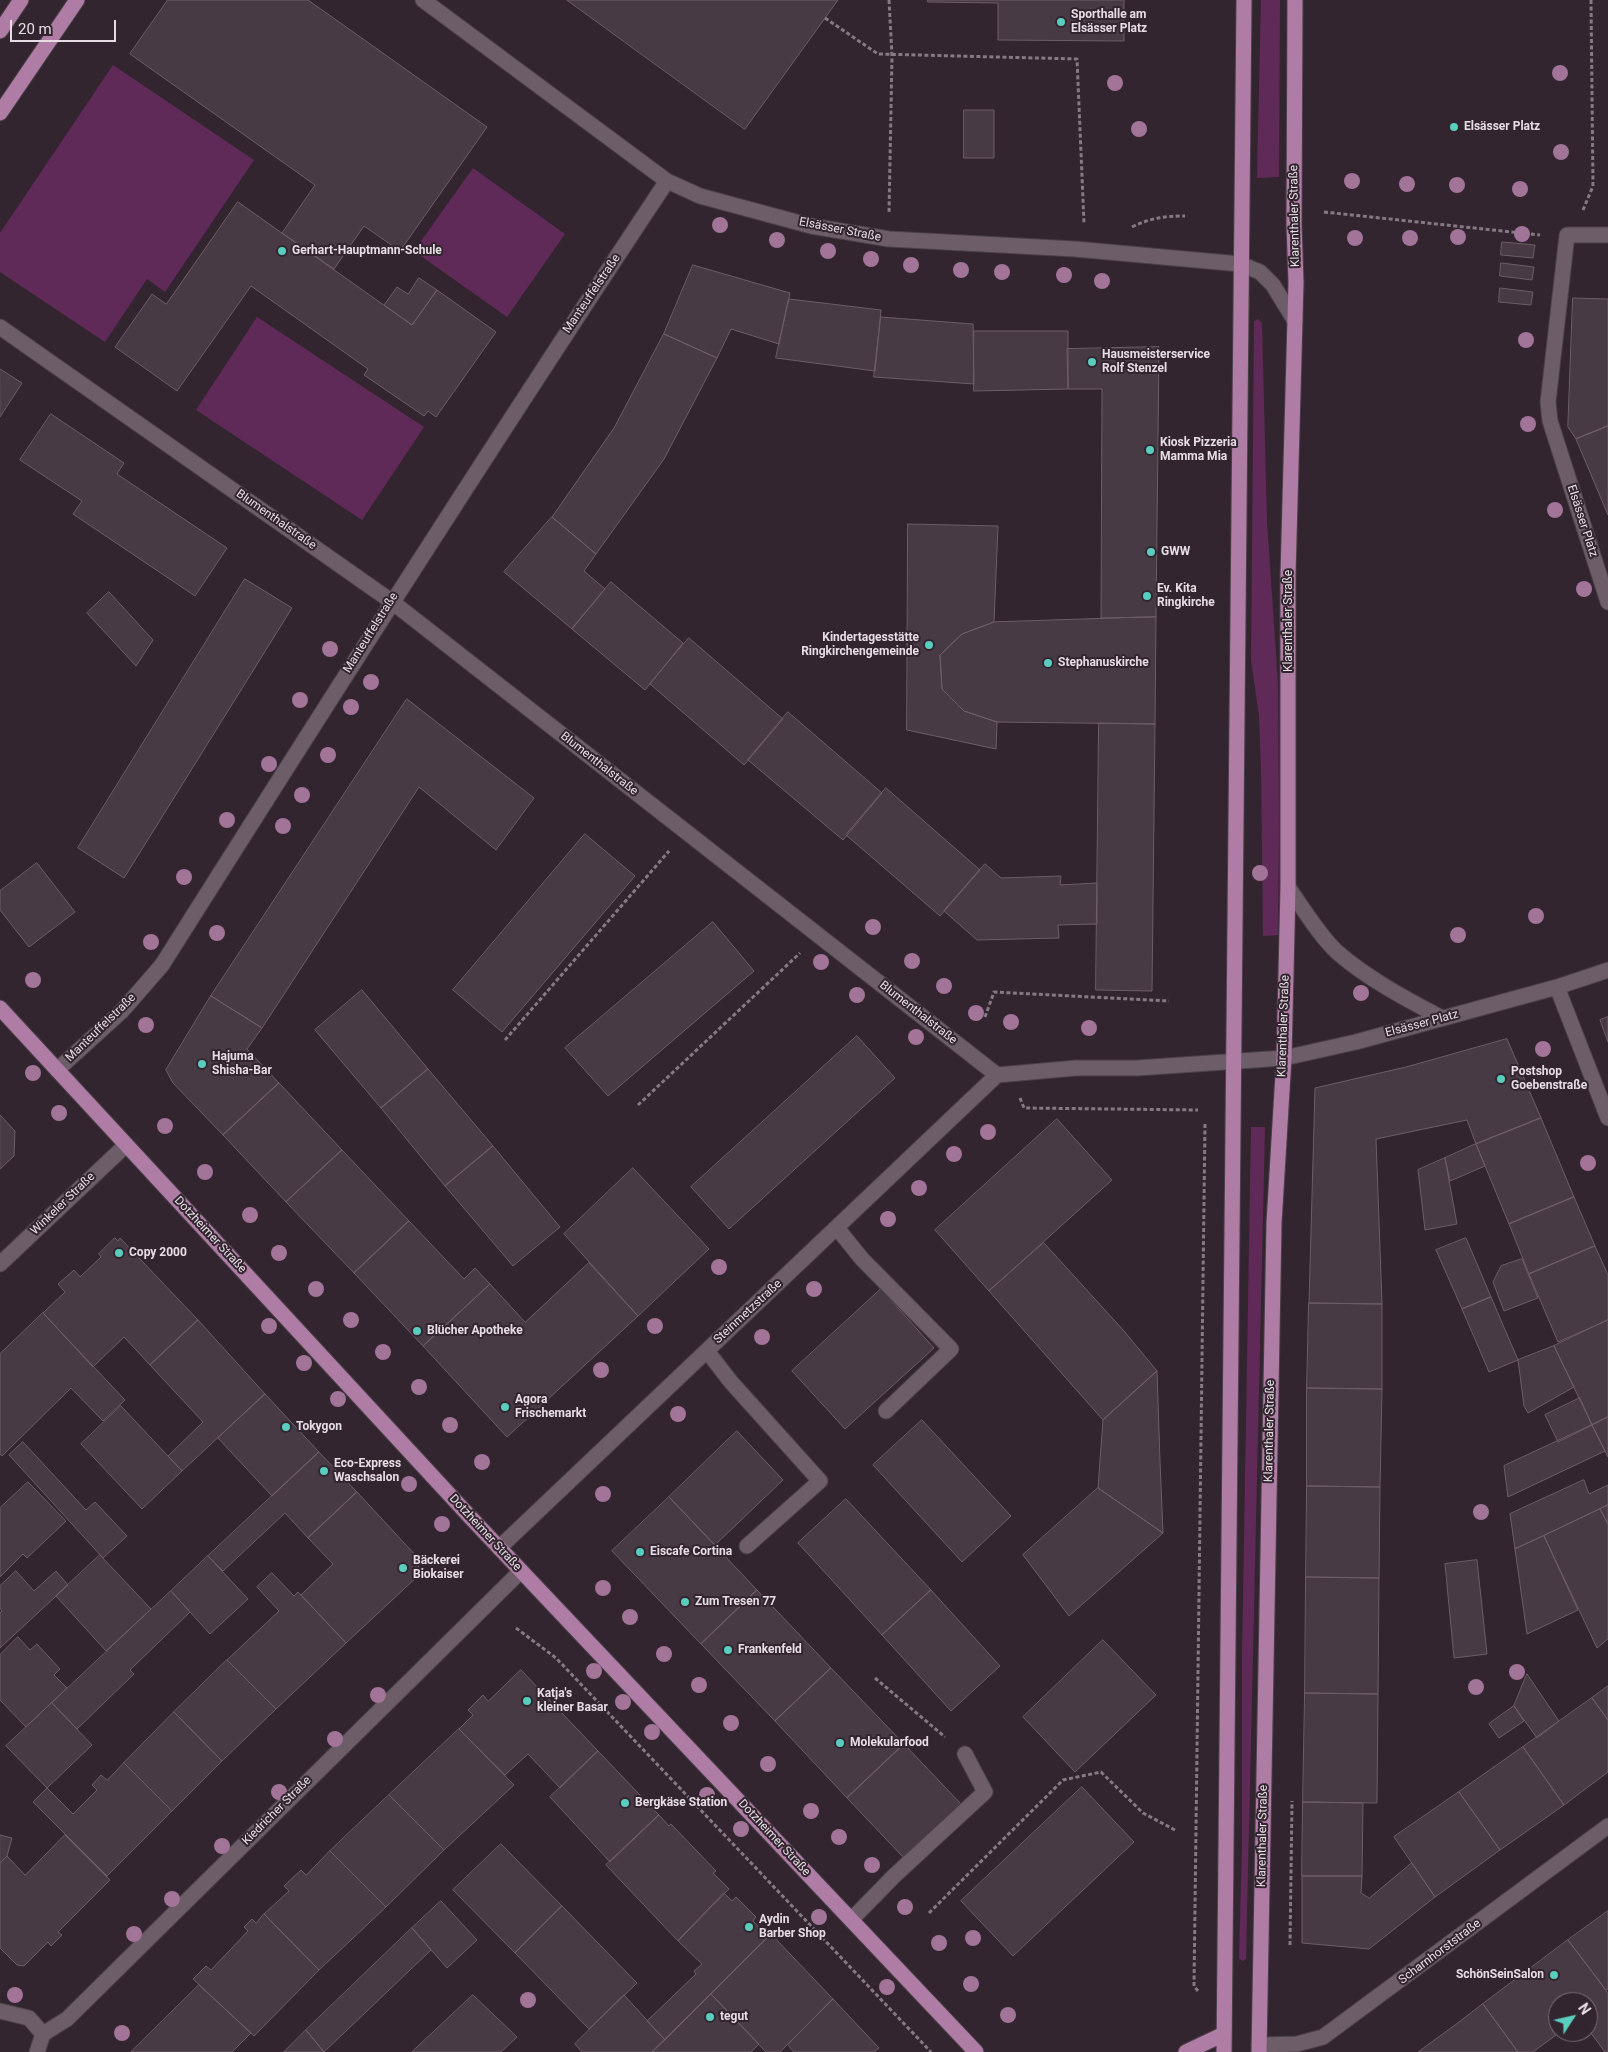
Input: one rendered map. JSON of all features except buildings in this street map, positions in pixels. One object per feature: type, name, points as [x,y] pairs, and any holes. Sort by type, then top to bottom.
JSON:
[{"type":"main road","points":[[0,31],[21,0]]},
{"type":"main road","points":[[0,113],[77,0]]},
{"type":"main road","points":[[1224,2052],[1244,0]]},
{"type":"main road","name":"Klarenthaler Straße","points":[[1259,2049],[1274,1223],[1284,1058],[1288,887],[1288,575],[1295,321],[1295,0]]},
{"type":"main road","name":"Dotzheimer Straße","points":[[0,1008],[521,1571],[976,2052]]},
{"type":"main road","points":[[1186,2052],[1224,2034]]},
{"type":"street","name":"Elsässer Straße","points":[[423,0],[667,181],[700,196],[811,226],[889,239],[1086,250],[1240,264],[1260,272],[1273,285],[1295,321]]},
{"type":"street","name":"Manteuffelstraße","points":[[57,1070],[122,1011],[162,965],[391,601],[530,386],[667,181]]},
{"type":"street","points":[[1567,235],[1608,235]]},
{"type":"street","name":"Elsässer Platz","points":[[1567,235],[1548,402],[1550,421],[1608,602]]},
{"type":"street","name":"Blumenthalstraße","points":[[0,327],[391,601],[997,1075]]},
{"type":"street","points":[[1288,887],[1336,951],[1397,994],[1442,1018]]},
{"type":"street","name":"Elsässer Platz","points":[[1233,1062],[1284,1058],[1332,1048],[1557,986],[1608,970]]},
{"type":"street","points":[[1557,986],[1608,1118]]},
{"type":"street","points":[[997,1075],[1076,1068],[1137,1068],[1233,1062]]},
{"type":"street","name":"Steinmetzstraße","points":[[500,1548],[997,1075]]},
{"type":"street","name":"Winkeler Straße","points":[[0,1264],[126,1145]]},
{"type":"street","points":[[837,1228],[862,1259],[951,1349],[886,1411]]},
{"type":"street","points":[[707,1351],[731,1382],[820,1481],[747,1546]]},
{"type":"street","name":"Kiedricher Straße","points":[[43,2034],[67,2019],[521,1571]]},
{"type":"street","points":[[852,1920],[894,1876],[985,1792],[965,1754]]},
{"type":"street","name":"Scharnhorststraße","points":[[1259,2049],[1297,2044],[1323,2037],[1608,1826]]},
{"type":"street","points":[[0,2011],[29,2018],[43,2034],[37,2052]]},
{"type":"path","points":[[889,0],[892,56],[889,239]]},
{"type":"path","points":[[1324,212],[1481,230],[1567,235],[1586,204],[1593,186],[1591,0]]},
{"type":"path","points":[[825,18],[878,54],[892,56],[1077,59],[1086,250]]},
{"type":"path","points":[[1162,216],[1185,216]]},
{"type":"path","points":[[505,1040],[686,832]]},
{"type":"path","points":[[638,1105],[819,936]]},
{"type":"path","points":[[985,1017],[994,992],[1169,1001]]},
{"type":"path","points":[[1020,1097],[1024,1108],[1198,1110]]},
{"type":"path","points":[[516,1628],[556,1658],[930,2052]]},
{"type":"path","points":[[875,1678],[965,1754]]},
{"type":"path","points":[[929,1913],[1063,1780],[1100,1772],[1143,1813],[1175,1830]]},
{"type":"shaded area","points":[[1261,0],[1280,0],[1279,177],[1257,178]]},
{"type":"shaded area","points":[[113,65],[254,160],[165,292],[147,279],[105,342],[0,272],[0,233]]},
{"type":"shaded area","points":[[473,168],[565,234],[507,317],[414,251]]},
{"type":"shaded area","points":[[257,317],[424,427],[362,520],[196,410]]},
{"type":"shaded area","points":[[1258,319],[1262,323],[1267,521],[1278,684],[1278,935],[1263,936],[1259,716],[1251,660],[1254,321]]},
{"type":"shaded area","points":[[1251,1127],[1265,1127],[1246,1959],[1243,1961],[1239,1959]]},
{"type":"place","name":"Sporthalle am Elsässer Platz","points":[[1061,22]]},
{"type":"place","name":"Elsässer Platz","points":[[1454,127]]},
{"type":"place","name":"Gerhart-Hauptmann-Schule","points":[[282,251]]},
{"type":"place","name":"Hausmeisterservice Rolf Stenzel","points":[[1092,362]]},
{"type":"place","name":"Kiosk Pizzeria Mamma Mia","points":[[1150,450]]},
{"type":"place","name":"GWW","points":[[1151,552]]},
{"type":"place","name":"Ev. Kita Ringkirche","points":[[1147,596]]},
{"type":"place","name":"Kindertagesstätte Ringkirchengemeinde","points":[[929,645]]},
{"type":"place","name":"Stephanuskirche","points":[[1048,663]]},
{"type":"place","name":"Hajuma Shisha-Bar","points":[[202,1064]]},
{"type":"place","name":"Postshop Goebenstraße","points":[[1501,1079]]},
{"type":"place","name":"Copy 2000","points":[[119,1253]]},
{"type":"place","name":"Blücher Apotheke","points":[[417,1331]]},
{"type":"place","name":"Agora Frischemarkt","points":[[505,1407]]},
{"type":"place","name":"Tokygon","points":[[286,1427]]},
{"type":"place","name":"Eco-Express Waschsalon","points":[[324,1471]]},
{"type":"place","name":"Eiscafe Cortina","points":[[640,1552]]},
{"type":"place","name":"Bäckerei Biokaiser","points":[[403,1568]]},
{"type":"place","name":"Zum Tresen 77","points":[[685,1602]]},
{"type":"place","name":"Frankenfeld","points":[[728,1650]]},
{"type":"place","name":"Katja's kleiner Basar","points":[[527,1701]]},
{"type":"place","name":"Molekularfood","points":[[840,1743]]},
{"type":"place","name":"Bergkäse Station","points":[[625,1803]]},
{"type":"place","name":"Aydin Barber Shop","points":[[749,1927]]},
{"type":"place","name":"SchönSeinSalon","points":[[1554,1975]]},
{"type":"place","name":"tegut","points":[[710,2017]]}]
